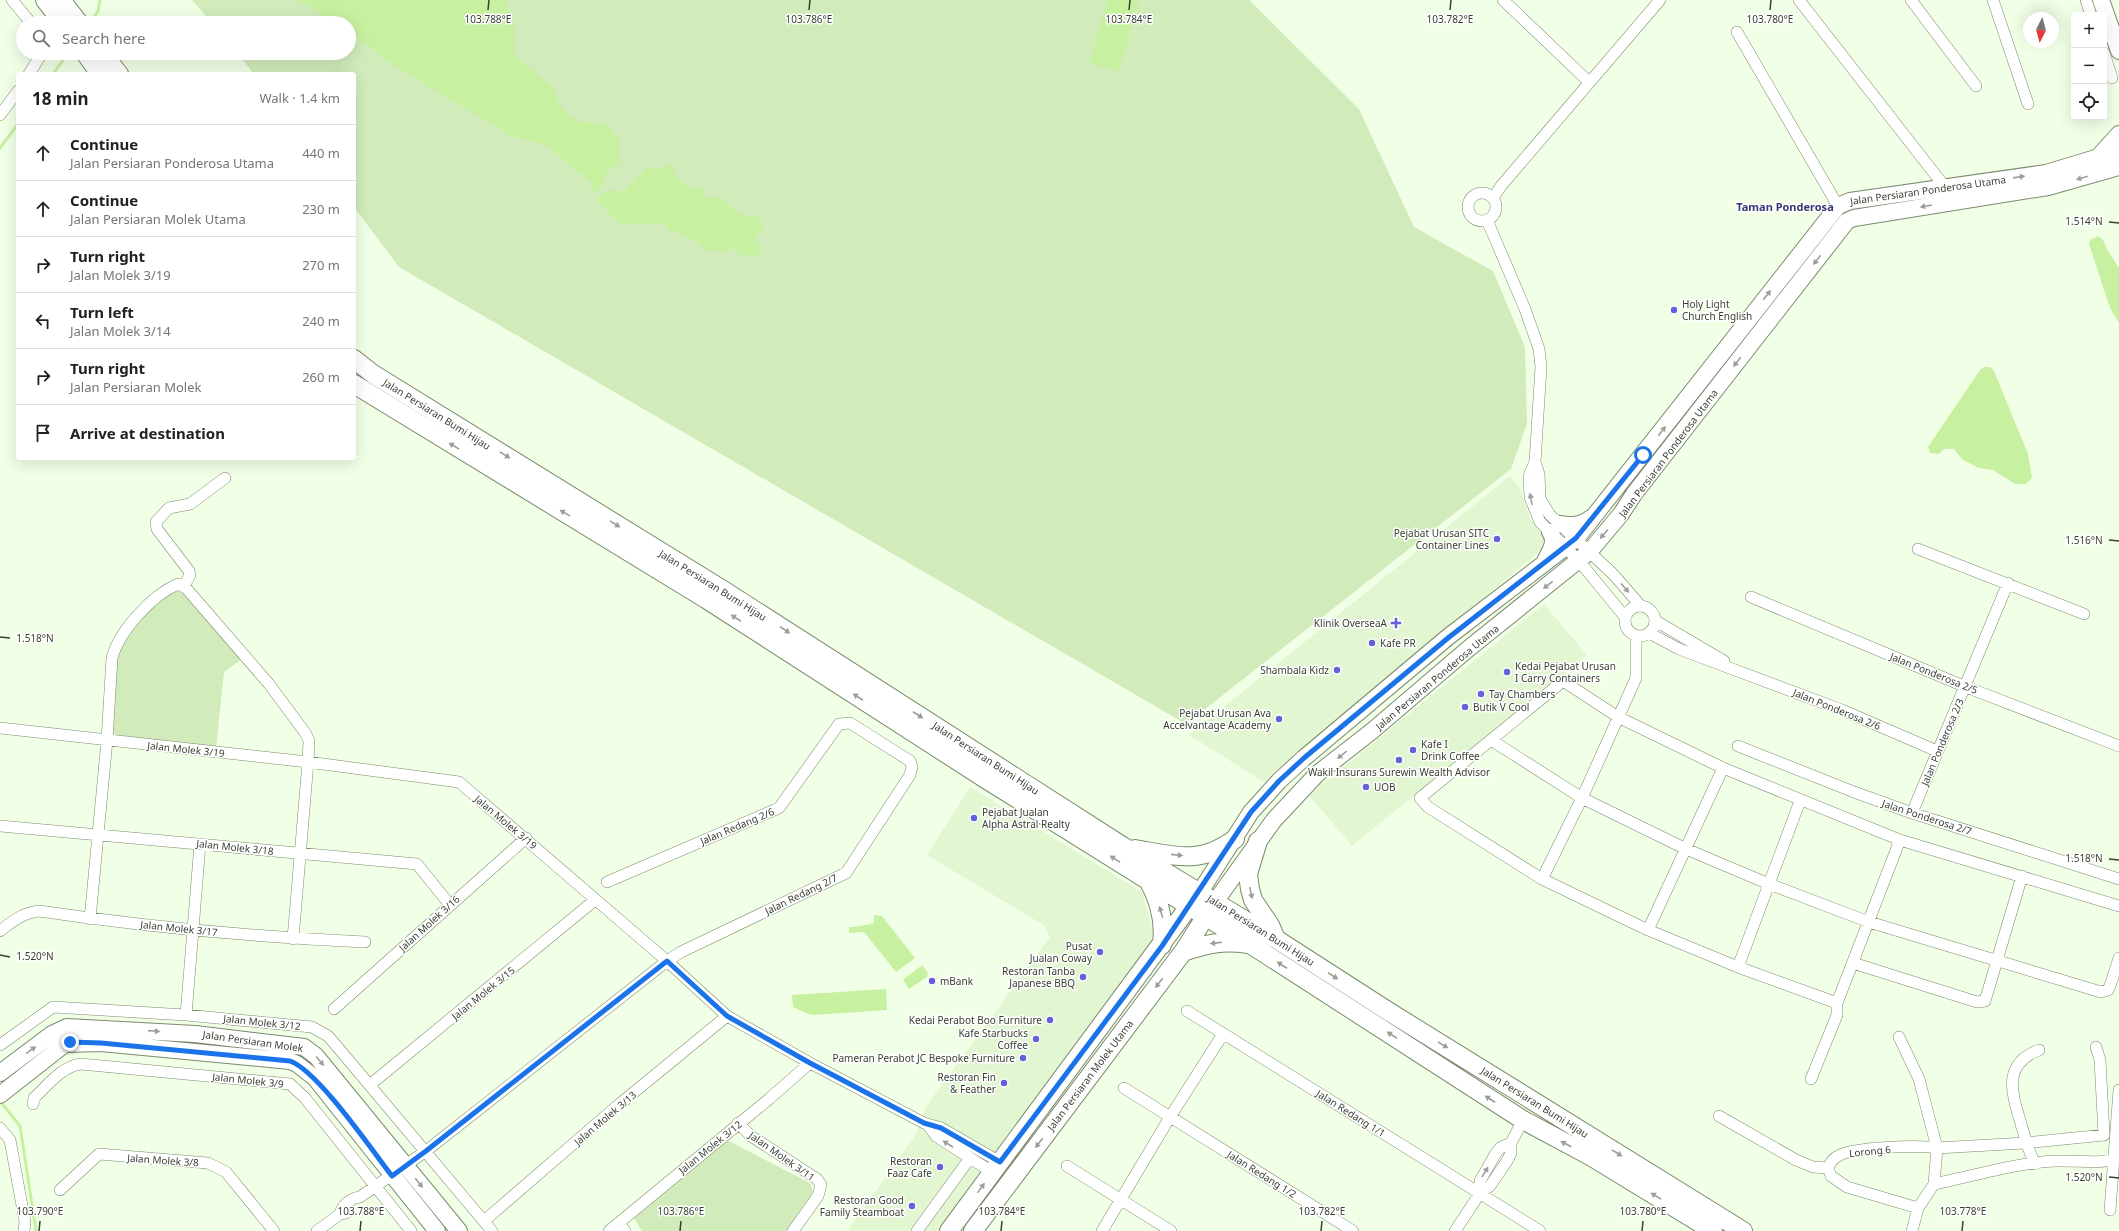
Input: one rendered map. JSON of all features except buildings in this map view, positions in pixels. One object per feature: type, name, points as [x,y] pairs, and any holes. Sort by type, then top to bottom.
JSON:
[{"type":"main road","points":[[45,0],[69,15]]},
{"type":"main road","points":[[2101,0],[2119,51]]},
{"type":"main road","points":[[94,60],[99,72]]},
{"type":"main road","points":[[100,60],[116,72]]},
{"type":"main road","points":[[2119,134],[2099,166],[2119,173]]},
{"type":"main road","name":"Jalan Persiaran Ponderosa Utama","points":[[1210,909],[1258,841],[1287,804],[1317,774],[1372,731],[1468,649],[1585,556],[1621,514],[1634,494],[1847,221],[1854,218],[2048,187],[2099,166],[2119,151]]},
{"type":"main road","name":"Jalan Persiaran Ponderosa Utama","points":[[1195,899],[1251,812],[1279,781],[1304,758],[1448,638],[1545,561],[1571,543],[1594,516],[1838,206],[1850,201],[1945,187],[2099,166],[2119,167]]},
{"type":"main road","name":"Jalan Persiaran Bumi Hijau","points":[[356,361],[373,374],[798,648],[891,718],[1148,880],[1195,899]]},
{"type":"main road","name":"Jalan Persiaran Bumi Hijau","points":[[356,385],[706,599],[902,704],[1124,847],[1210,909],[1250,944],[1523,1120],[1592,1157],[1713,1231]]},
{"type":"main road","points":[[1545,561],[1553,542],[1555,528],[1578,525],[1594,516]]},
{"type":"main road","points":[[891,718],[902,704]]},
{"type":"main road","points":[[1124,847],[1182,856],[1198,856],[1220,849],[1235,839]]},
{"type":"main road","points":[[1258,841],[1248,874],[1250,889],[1253,900],[1270,925],[1276,940]]},
{"type":"main road","points":[[1148,880],[1155,893],[1164,920],[1162,946]]},
{"type":"main road","name":"Jalan Persiaran Molek Utama","points":[[949,1231],[1162,946],[1195,899]]},
{"type":"main road","name":"Jalan Persiaran Bumi Hijau","points":[[1210,909],[1276,940],[1391,1014],[1486,1071],[1743,1231]]},
{"type":"main road","name":"Jalan Persiaran Molek Utama","points":[[972,1231],[1183,952],[1210,909]]},
{"type":"main road","points":[[1183,952],[1213,943],[1232,942],[1250,944]]},
{"type":"main road","name":"Jalan Persiaran Molek","points":[[1,1071],[52,1034],[67,1027],[195,1034],[304,1047],[316,1056],[459,1231]]},
{"type":"main road","name":"Jalan Persiaran Molek","points":[[7,1089],[57,1049],[70,1042],[101,1043],[290,1061],[297,1064],[315,1078],[437,1231]]},
{"type":"main road","points":[[1486,1071],[1527,1106],[1523,1120]]},
{"type":"main road","points":[[1523,1120],[1535,1112],[1574,1127]]},
{"type":"street","points":[[12,0],[25,16]]},
{"type":"street","points":[[1503,0],[1589,82]]},
{"type":"street","points":[[1493,198],[1501,186],[1660,0]]},
{"type":"street","points":[[1799,0],[1919,156],[1956,201]]},
{"type":"street","points":[[1910,0],[1976,86]]},
{"type":"street","points":[[1993,0],[2028,104]]},
{"type":"street","points":[[2086,0],[2090,12]]},
{"type":"street","points":[[1737,32],[1838,206]]},
{"type":"street","points":[[29,72],[37,60]]},
{"type":"street","points":[[2107,62],[2112,78]]},
{"type":"street","points":[[0,115],[16,94]]},
{"type":"street","points":[[1476,195],[1489,195],[1493,198],[1496,209],[1493,216],[1487,220],[1479,220],[1472,216],[1469,212],[1469,202],[1476,195]]},
{"type":"street","points":[[1487,220],[1539,349],[1541,367],[1535,462],[1529,476],[1530,497],[1540,522],[1555,528],[1585,556],[1613,574],[1640,605],[1650,609],[1656,621],[1654,628],[1649,633],[1636,636],[1631,634],[1626,626],[1625,617],[1599,585],[1585,556]]},
{"type":"street","points":[[184,586],[190,575],[189,571],[157,530],[156,522],[169,508],[190,504],[225,478]]},
{"type":"street","points":[[1918,549],[2084,614]]},
{"type":"street","points":[[1599,585],[1613,574]]},
{"type":"street","name":"Jalan Ponderosa 2/3","points":[[1912,813],[1936,751],[1966,687],[2008,583]]},
{"type":"street","points":[[90,919],[107,740],[112,658],[115,645],[132,621],[159,596],[171,587],[178,584],[184,586],[296,718],[309,741],[293,939]]},
{"type":"street","name":"Jalan Ponderosa 2/5","points":[[1751,597],[1966,687],[2119,746]]},
{"type":"street","points":[[1625,617],[1630,609],[1640,605]]},
{"type":"street","name":"Jalan Ponderosa 2/6","points":[[1656,621],[1724,660],[1736,670]]},
{"type":"street","points":[[1670,644],[1676,632]]},
{"type":"street","name":"Jalan Ponderosa 2/6","points":[[1649,633],[1688,652],[1842,710],[1936,751]]},
{"type":"street","points":[[1542,879],[1582,798],[1636,678],[1636,636]]},
{"type":"street","points":[[1688,652],[1694,642]]},
{"type":"street","points":[[1837,1003],[1738,967],[1648,930],[1542,879],[1428,807],[1420,798],[1563,681],[1618,717],[1723,768],[1800,801],[1900,840],[2119,906]]},
{"type":"street","name":"Jalan Redang 2/6","points":[[607,882],[779,808],[839,724],[850,723],[910,761],[912,767]]},
{"type":"street","name":"Jalan Molek 3/19","points":[[0,728],[308,762],[460,782],[667,961],[727,1016],[810,1063],[928,1125],[941,1128],[996,1167]]},
{"type":"street","points":[[1491,740],[1582,798],[1686,849],[1769,884],[1869,922],[2101,992],[2108,990],[2119,958]]},
{"type":"street","name":"Jalan Ponderosa 2/7","points":[[1738,746],[1854,792],[1912,813],[2119,879]]},
{"type":"street","name":"Jalan Redang 2/7","points":[[317,1231],[340,1214],[342,1207],[354,1198],[360,1197],[375,1188],[426,1151],[667,961],[681,952],[846,872],[910,775],[912,767]]},
{"type":"street","points":[[1648,930],[1723,768]]},
{"type":"street","points":[[1738,967],[1800,801]]},
{"type":"street","name":"Jalan Molek 3/18","points":[[0,826],[417,864],[450,905]]},
{"type":"street","name":"Jalan Molek 3/16","points":[[334,1009],[526,838]]},
{"type":"street","points":[[1811,1079],[1837,1015],[1837,1003],[1900,840]]},
{"type":"street","points":[[186,1014],[200,844]]},
{"type":"street","points":[[1853,963],[1978,1002],[1985,1001],[2022,876]]},
{"type":"street","name":"Jalan Molek 3/15","points":[[370,1084],[595,900]]},
{"type":"street","name":"Jalan Molek 3/17","points":[[0,931],[17,917],[28,912],[39,911],[90,919],[193,930],[293,939],[365,942]]},
{"type":"street","name":"Jalan Molek 3/12","points":[[0,1045],[53,1007],[186,1014],[312,1027],[328,1036],[370,1084],[492,1231]]},
{"type":"street","name":"Jalan Redang 1/1","points":[[1187,1011],[1540,1231]]},
{"type":"street","name":"Jalan Molek 3/13","points":[[484,1221],[616,1108],[727,1016]]},
{"type":"street","points":[[1102,1231],[1170,1117],[1223,1034]]},
{"type":"street","points":[[1899,1037],[1919,1079],[1938,1148],[1934,1184],[1918,1208],[1912,1231]]},
{"type":"street","name":"Lorong 6","points":[[1828,1168],[1833,1159],[1841,1154],[1862,1150],[1917,1147],[1938,1148],[2025,1143],[2104,1134],[2100,1060],[2096,1047]]},
{"type":"street","points":[[2035,1164],[2025,1143],[2014,1103],[2013,1078],[2016,1067],[2022,1058],[2038,1050]]},
{"type":"street","name":"Jalan Molek 3/12","points":[[609,1231],[622,1227],[738,1124],[810,1063]]},
{"type":"street","name":"Jalan Molek 3/9","points":[[33,1104],[34,1098],[66,1069],[74,1065],[81,1064],[285,1083],[293,1086],[304,1098],[411,1231]]},
{"type":"street","points":[[1,1071],[7,1089]]},
{"type":"street","points":[[1124,1088],[1170,1117]]},
{"type":"street","points":[[2110,1210],[2117,1159],[2119,1090]]},
{"type":"street","points":[[1720,1116],[1796,1160],[1812,1167],[1828,1168],[1831,1176],[1847,1186],[1918,1208]]},
{"type":"street","name":"Jalan Redang 1/2","points":[[1170,1117],[1353,1231]]},
{"type":"street","points":[[1455,1231],[1480,1193],[1480,1181],[1496,1153],[1501,1147],[1511,1143],[1523,1120]]},
{"type":"street","name":"Jalan Molek 3/11","points":[[738,1124],[751,1136],[816,1179],[821,1185],[818,1196],[793,1231]]},
{"type":"street","name":"Jalan Molek 3/19","points":[[928,1125],[936,1136],[970,1158],[996,1167]]},
{"type":"street","points":[[0,1128],[10,1140],[25,1222],[24,1231]]},
{"type":"street","name":"Jalan Molek 3/8","points":[[60,1190],[99,1154],[208,1163],[226,1172],[274,1231]]},
{"type":"street","points":[[917,1231],[970,1158]]},
{"type":"street","points":[[1934,1184],[2005,1169],[2055,1161],[2100,1162],[2117,1159]]},
{"type":"street","points":[[1066,1166],[1171,1231]]},
{"type":"shaded area","points":[[192,0],[1249,0],[1359,109],[1414,227],[1493,271],[1525,347],[1527,424],[1511,469],[1186,724],[399,267],[356,210],[356,72],[252,72],[243,60],[356,60],[356,16],[206,16]]},
{"type":"shaded area","points":[[295,0],[505,0],[515,28],[515,55],[552,87],[559,104],[571,116],[580,122],[606,124],[620,142],[617,153],[622,161],[606,173],[603,179],[605,184],[596,193],[592,189],[591,182],[544,144],[513,137],[392,64],[356,38],[356,16],[324,16],[309,6]]},
{"type":"shaded area","points":[[1108,0],[1130,0],[1139,3],[1118,72],[1089,63]]},
{"type":"shaded area","points":[[665,165],[672,166],[675,169],[673,172],[688,188],[702,189],[705,197],[721,198],[738,213],[745,216],[758,216],[763,226],[761,231],[753,240],[760,245],[758,256],[741,255],[732,248],[725,252],[706,250],[695,240],[679,235],[679,232],[668,230],[665,224],[624,224],[617,221],[596,200],[611,189],[623,192],[647,168],[661,168]]},
{"type":"shaded area","points":[[2098,236],[2103,240],[2119,268],[2119,323],[2110,308],[2089,244],[2090,240]]},
{"type":"shaded area","points":[[1984,367],[1990,367],[1994,371],[2028,454],[2032,478],[2026,484],[2015,484],[1993,470],[1979,468],[1963,460],[1954,449],[1944,449],[1939,454],[1930,453],[1928,447],[1980,370]]},
{"type":"shaded area","points":[[1510,476],[1520,488],[1530,518],[1547,537],[1547,545],[1264,782],[1189,735]]},
{"type":"shaded area","points":[[173,589],[180,589],[242,659],[224,672],[216,748],[110,734],[112,684],[119,647],[134,623]]},
{"type":"shaded area","points":[[1544,604],[1587,655],[1352,846],[1309,795]]},
{"type":"shaded area","points":[[970,787],[1142,892],[1155,938],[937,1231],[847,1231],[916,1135],[925,1108],[1050,937],[1045,926],[927,855]]},
{"type":"shaded area","points":[[874,915],[882,916],[915,958],[896,972],[864,932],[849,933],[849,927],[874,923]]},
{"type":"shaded area","points":[[922,965],[928,973],[927,977],[909,989],[903,980]]},
{"type":"shaded area","points":[[886,989],[887,1010],[814,1015],[808,1014],[793,1007],[792,995]]},
{"type":"shaded area","points":[[727,1140],[810,1183],[813,1192],[786,1231],[642,1231],[634,1218]]},
{"type":"waterway","points":[[95,16],[98,11],[100,0]]},
{"type":"waterway","points":[[54,72],[63,60]]},
{"type":"waterway","points":[[0,148],[16,127]]},
{"type":"waterway","points":[[0,1101],[20,1126],[36,1231]]},
{"type":"place","name":"Holy Light Church English","points":[[1674,310]]},
{"type":"place","name":"Pejabat Urusan SITC Container Lines","points":[[1497,539]]},
{"type":"place","name":"Klinik OverseaA","points":[[1396,623]]},
{"type":"place","name":"Kafe PR","points":[[1372,643]]},
{"type":"place","name":"Shambala Kidz","points":[[1337,670]]},
{"type":"place","name":"Kedai Pejabat Urusan I Carry Containers","points":[[1507,672]]},
{"type":"place","name":"Tay Chambers","points":[[1481,694]]},
{"type":"place","name":"Butik V Cool","points":[[1465,707]]},
{"type":"place","name":"Pejabat Urusan Ava Accelvantage Academy","points":[[1279,719]]},
{"type":"place","name":"Kafe I Drink Coffee","points":[[1413,750]]},
{"type":"place","name":"Wakil Insurans Surewin Wealth Advisor","points":[[1399,760]]},
{"type":"place","name":"UOB","points":[[1366,787]]},
{"type":"place","name":"Pejabat Jualan Alpha Astral Realty","points":[[974,818]]},
{"type":"place","name":"Pusat Jualan Coway","points":[[1100,952]]},
{"type":"place","name":"Restoran Tanba Japanese BBQ","points":[[1083,977]]},
{"type":"place","name":"mBank","points":[[932,981]]},
{"type":"place","name":"Kedai Perabot Boo Furniture","points":[[1050,1020]]},
{"type":"place","name":"Kafe Starbucks Coffee","points":[[1036,1039]]},
{"type":"place","name":"Pameran Perabot JC Bespoke Furniture","points":[[1023,1058]]},
{"type":"place","name":"Restoran Fin & Feather","points":[[1004,1083]]},
{"type":"place","name":"Restoran Faaz Cafe","points":[[940,1167]]},
{"type":"place","name":"Restoran Good Family Steamboat","points":[[912,1206]]},
{"type":"district","name":"Taman Ponderosa","points":[[1785,206]]},
{"type":"route","points":[[70,1042],[101,1043],[290,1061],[297,1064],[315,1078],[392,1176],[426,1151],[562,1042],[667,961],[727,1016],[810,1063],[927,1125],[941,1128],[980,1149],[1000,1162],[1162,946],[1200,892],[1251,812],[1279,781],[1304,758],[1448,638],[1576,538],[1643,455]]}]
